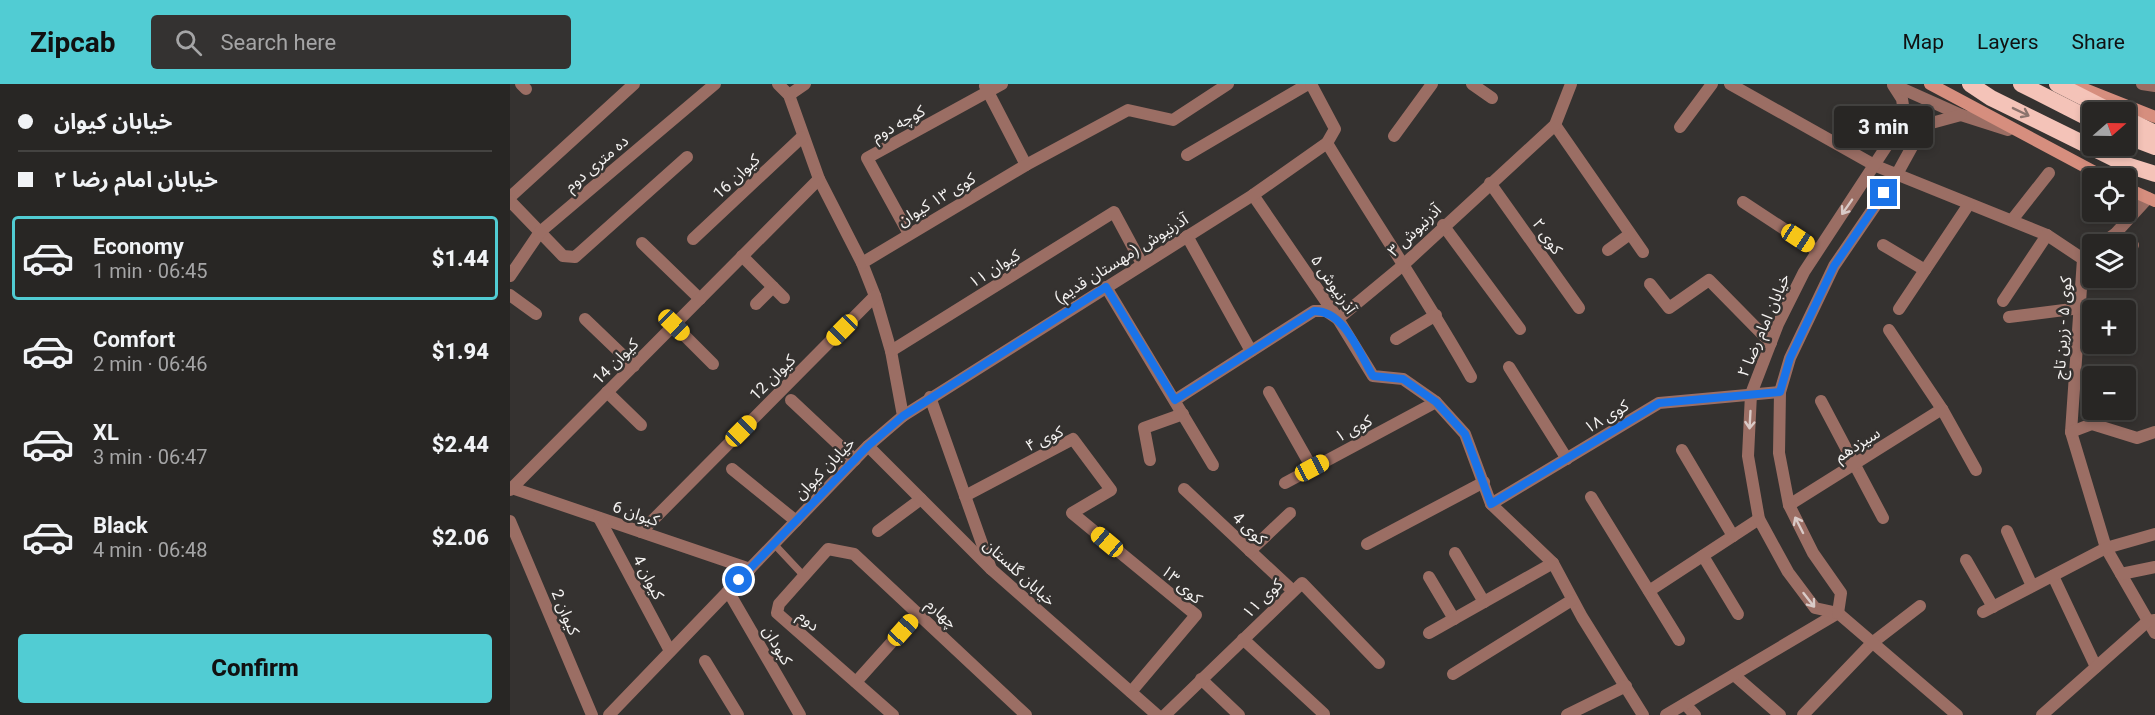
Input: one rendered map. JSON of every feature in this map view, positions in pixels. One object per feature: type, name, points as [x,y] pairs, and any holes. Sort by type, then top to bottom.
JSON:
[{"type":"highway","points":[[1957,84],[1991,98],[2155,180]]},
{"type":"highway","points":[[1970,84],[1991,98]]},
{"type":"highway","points":[[2021,84],[2082,115]]},
{"type":"highway","points":[[2057,84],[2092,102]]},
{"type":"highway","points":[[2136,124],[2155,133]]},
{"type":"highway","points":[[2136,140],[2155,147]]},
{"type":"highway","points":[[2127,165],[2155,174]]},
{"type":"main road","points":[[1930,84],[2086,168]]},
{"type":"main road","points":[[2072,84],[2153,115]]},
{"type":"main road","points":[[2136,192],[2151,199]]},
{"type":"street","points":[[634,84],[510,199],[563,256],[575,257],[687,157]]},
{"type":"street","name":"ده متری دوم","points":[[510,276],[540,232],[715,84]]},
{"type":"street","points":[[778,84],[789,95],[802,137],[819,179],[862,263],[875,296],[891,351],[903,416]]},
{"type":"street","points":[[789,95],[805,84]]},
{"type":"street","points":[[1002,84],[986,88],[1026,165]]},
{"type":"street","name":"کوی ۱۳ کیوان","points":[[862,263],[1026,165],[1128,110],[1173,120],[1228,84]]},
{"type":"street","points":[[1187,155],[1310,84],[1335,129],[1327,143],[1402,266],[1436,315],[1471,377]]},
{"type":"street","points":[[1394,136],[1432,84]]},
{"type":"street","points":[[1472,84],[1492,98]]},
{"type":"street","name":"آذرنیوش ۳","points":[[1338,319],[1402,266],[1443,225],[1555,125],[1570,84]]},
{"type":"street","points":[[1680,127],[1712,84]]},
{"type":"street","name":"کوی ۵ - زرین تاج","points":[[1730,84],[1876,166],[2012,220],[2082,252]]},
{"type":"street","points":[[1893,84],[1961,115],[2016,132]]},
{"type":"street","name":"خیابان امام رضا ۲","points":[[1893,84],[1902,99],[1905,118],[1876,166],[1816,249],[1771,343],[1752,394],[1748,456],[1759,519],[1788,572],[1815,608],[1838,613],[1950,713]]},
{"type":"street","points":[[2142,84],[2155,86]]},
{"type":"street","name":"کوچه دوم","points":[[909,234],[867,158],[986,88]]},
{"type":"street","points":[[1666,715],[1838,613],[1841,593],[1813,553],[1789,505],[1779,453],[1780,392],[1790,358],[1834,266],[1897,174],[1924,125],[1961,115]]},
{"type":"street","points":[[1555,125],[1643,252]]},
{"type":"street","name":"کیوان 16","points":[[693,239],[802,137]]},
{"type":"street","name":"آذرنیوش (مهستان قدیم)","points":[[903,416],[1253,195],[1327,143]]},
{"type":"street","points":[[2012,220],[2049,173]]},
{"type":"street","name":"کیوان 14","points":[[511,489],[819,179]]},
{"type":"street","name":"کوی ۲","points":[[1490,183],[1579,308]]},
{"type":"street","name":"آذرنیوش ۵","points":[[1253,195],[1338,319],[1373,376],[1403,379],[1436,402],[1465,434],[1491,504]]},
{"type":"street","points":[[2115,234],[2151,199]]},
{"type":"street","points":[[1743,202],[1816,249]]},
{"type":"street","points":[[1899,309],[1969,204]]},
{"type":"street","name":"کیوان ۱۱","points":[[891,351],[1114,212],[1142,264]]},
{"type":"street","points":[[1443,225],[1520,329]]},
{"type":"street","points":[[1608,250],[1630,234]]},
{"type":"street","points":[[2003,301],[2047,235]]},
{"type":"street","points":[[1187,236],[1251,351]]},
{"type":"street","points":[[642,243],[700,299]]},
{"type":"street","points":[[1883,245],[1925,270]]},
{"type":"street","points":[[742,256],[784,298]]},
{"type":"street","points":[[1650,284],[1669,308],[1709,280],[1771,343]]},
{"type":"street","points":[[756,304],[773,287]]},
{"type":"street","points":[[1106,287],[1213,465]]},
{"type":"street","name":"کوی ۵ - زرین تاج","points":[[2083,288],[2071,432],[2106,548],[2152,620],[2155,633]]},
{"type":"street","points":[[510,295],[536,314]]},
{"type":"street","name":"کیوان 12","points":[[641,532],[875,296]]},
{"type":"street","points":[[2009,317],[2080,308]]},
{"type":"street","points":[[1175,400],[1314,311],[1326,311],[1338,319]]},
{"type":"street","points":[[1396,339],[1436,315]]},
{"type":"street","points":[[585,319],[634,366]]},
{"type":"street","points":[[674,325],[713,364]]},
{"type":"street","points":[[1889,330],[1942,409],[1976,470]]},
{"type":"street","points":[[1509,367],[1567,459]]},
{"type":"street","points":[[607,392],[641,425]]},
{"type":"street","points":[[1269,392],[1312,468]]},
{"type":"street","name":"کوی ۱۸","points":[[1491,504],[1659,403],[1780,392]]},
{"type":"street","points":[[930,397],[991,568]]},
{"type":"street","points":[[791,400],[855,460]]},
{"type":"street","points":[[1821,401],[1883,518]]},
{"type":"street","name":"کوی ۱","points":[[1285,483],[1436,402]]},
{"type":"street","name":"سیزدهم","points":[[1789,505],[1942,409]]},
{"type":"street","points":[[1150,460],[1144,428],[1183,414]]},
{"type":"street","name":"خیابان کیوان","points":[[613,713],[868,446],[903,416]]},
{"type":"street","points":[[2071,432],[2097,420]]},
{"type":"street","points":[[2092,424],[2137,438],[2155,432]]},
{"type":"street","name":"کوی ۴","points":[[965,496],[1073,439],[1111,490],[1072,513]]},
{"type":"street","name":"خیابان گلستان","points":[[868,446],[991,568],[1157,715]]},
{"type":"street","points":[[1682,450],[1733,536]]},
{"type":"street","points":[[732,469],[796,521]]},
{"type":"street","points":[[1366,544],[1484,482]]},
{"type":"street","name":"کیوان 6","points":[[511,489],[750,569]]},
{"type":"street","name":"کوی 4","points":[[1184,489],[1293,591]]},
{"type":"street","points":[[1591,497],[1679,640]]},
{"type":"street","points":[[878,531],[921,499]]},
{"type":"street","points":[[1491,504],[1553,563],[1572,600],[1643,715]]},
{"type":"street","name":"کوی ۱۳","points":[[1072,513],[1196,615],[1131,692]]},
{"type":"street","points":[[1250,551],[1290,513]]},
{"type":"street","name":"کیوان 4","points":[[599,518],[670,651]]},
{"type":"street","points":[[1649,591],[1759,519]]},
{"type":"street","name":"کیوان 2","points":[[510,521],[592,715]]},
{"type":"street","points":[[2007,531],[2032,586]]},
{"type":"street","points":[[1966,560],[1988,609],[2106,548],[2155,534]]},
{"type":"street","name":"دوم","points":[[828,549],[778,604],[777,613],[893,715]]},
{"type":"street","name":"چهارم","points":[[828,549],[840,549],[854,554],[1026,715]]},
{"type":"street","points":[[1455,553],[1484,602]]},
{"type":"street","points":[[1702,556],[1738,614]]},
{"type":"street","points":[[1429,633],[1553,563]]},
{"type":"street","points":[[2121,574],[2155,567]]},
{"type":"street","points":[[2053,576],[2096,667]]},
{"type":"street","points":[[1429,577],[1454,619]]},
{"type":"street","name":"کوی ۱۱","points":[[1165,715],[1302,583],[1379,663]]},
{"type":"street","name":"کبودان","points":[[728,591],[800,715]]},
{"type":"street","points":[[1453,674],[1572,600]]},
{"type":"street","points":[[1803,715],[1872,643],[1920,606]]},
{"type":"street","points":[[856,682],[918,613]]},
{"type":"street","points":[[2042,715],[2152,620]]},
{"type":"street","points":[[1243,639],[1324,714]]},
{"type":"street","points":[[705,661],[738,715]]},
{"type":"street","points":[[1734,675],[1780,715]]},
{"type":"street","points":[[1202,680],[1239,715]]},
{"type":"street","points":[[1567,715],[1626,686]]},
{"type":"street","points":[[1685,704],[1695,715]]},
{"type":"lane","points":[[774,544],[804,576]]},
{"type":"route","points":[[739,580],[868,446],[903,416],[1106,287],[1175,400],[1314,311],[1326,311],[1338,319],[1373,376],[1403,379],[1436,402],[1465,434],[1491,504],[1659,403],[1780,392],[1790,358],[1834,266],[1884,193]]}]
